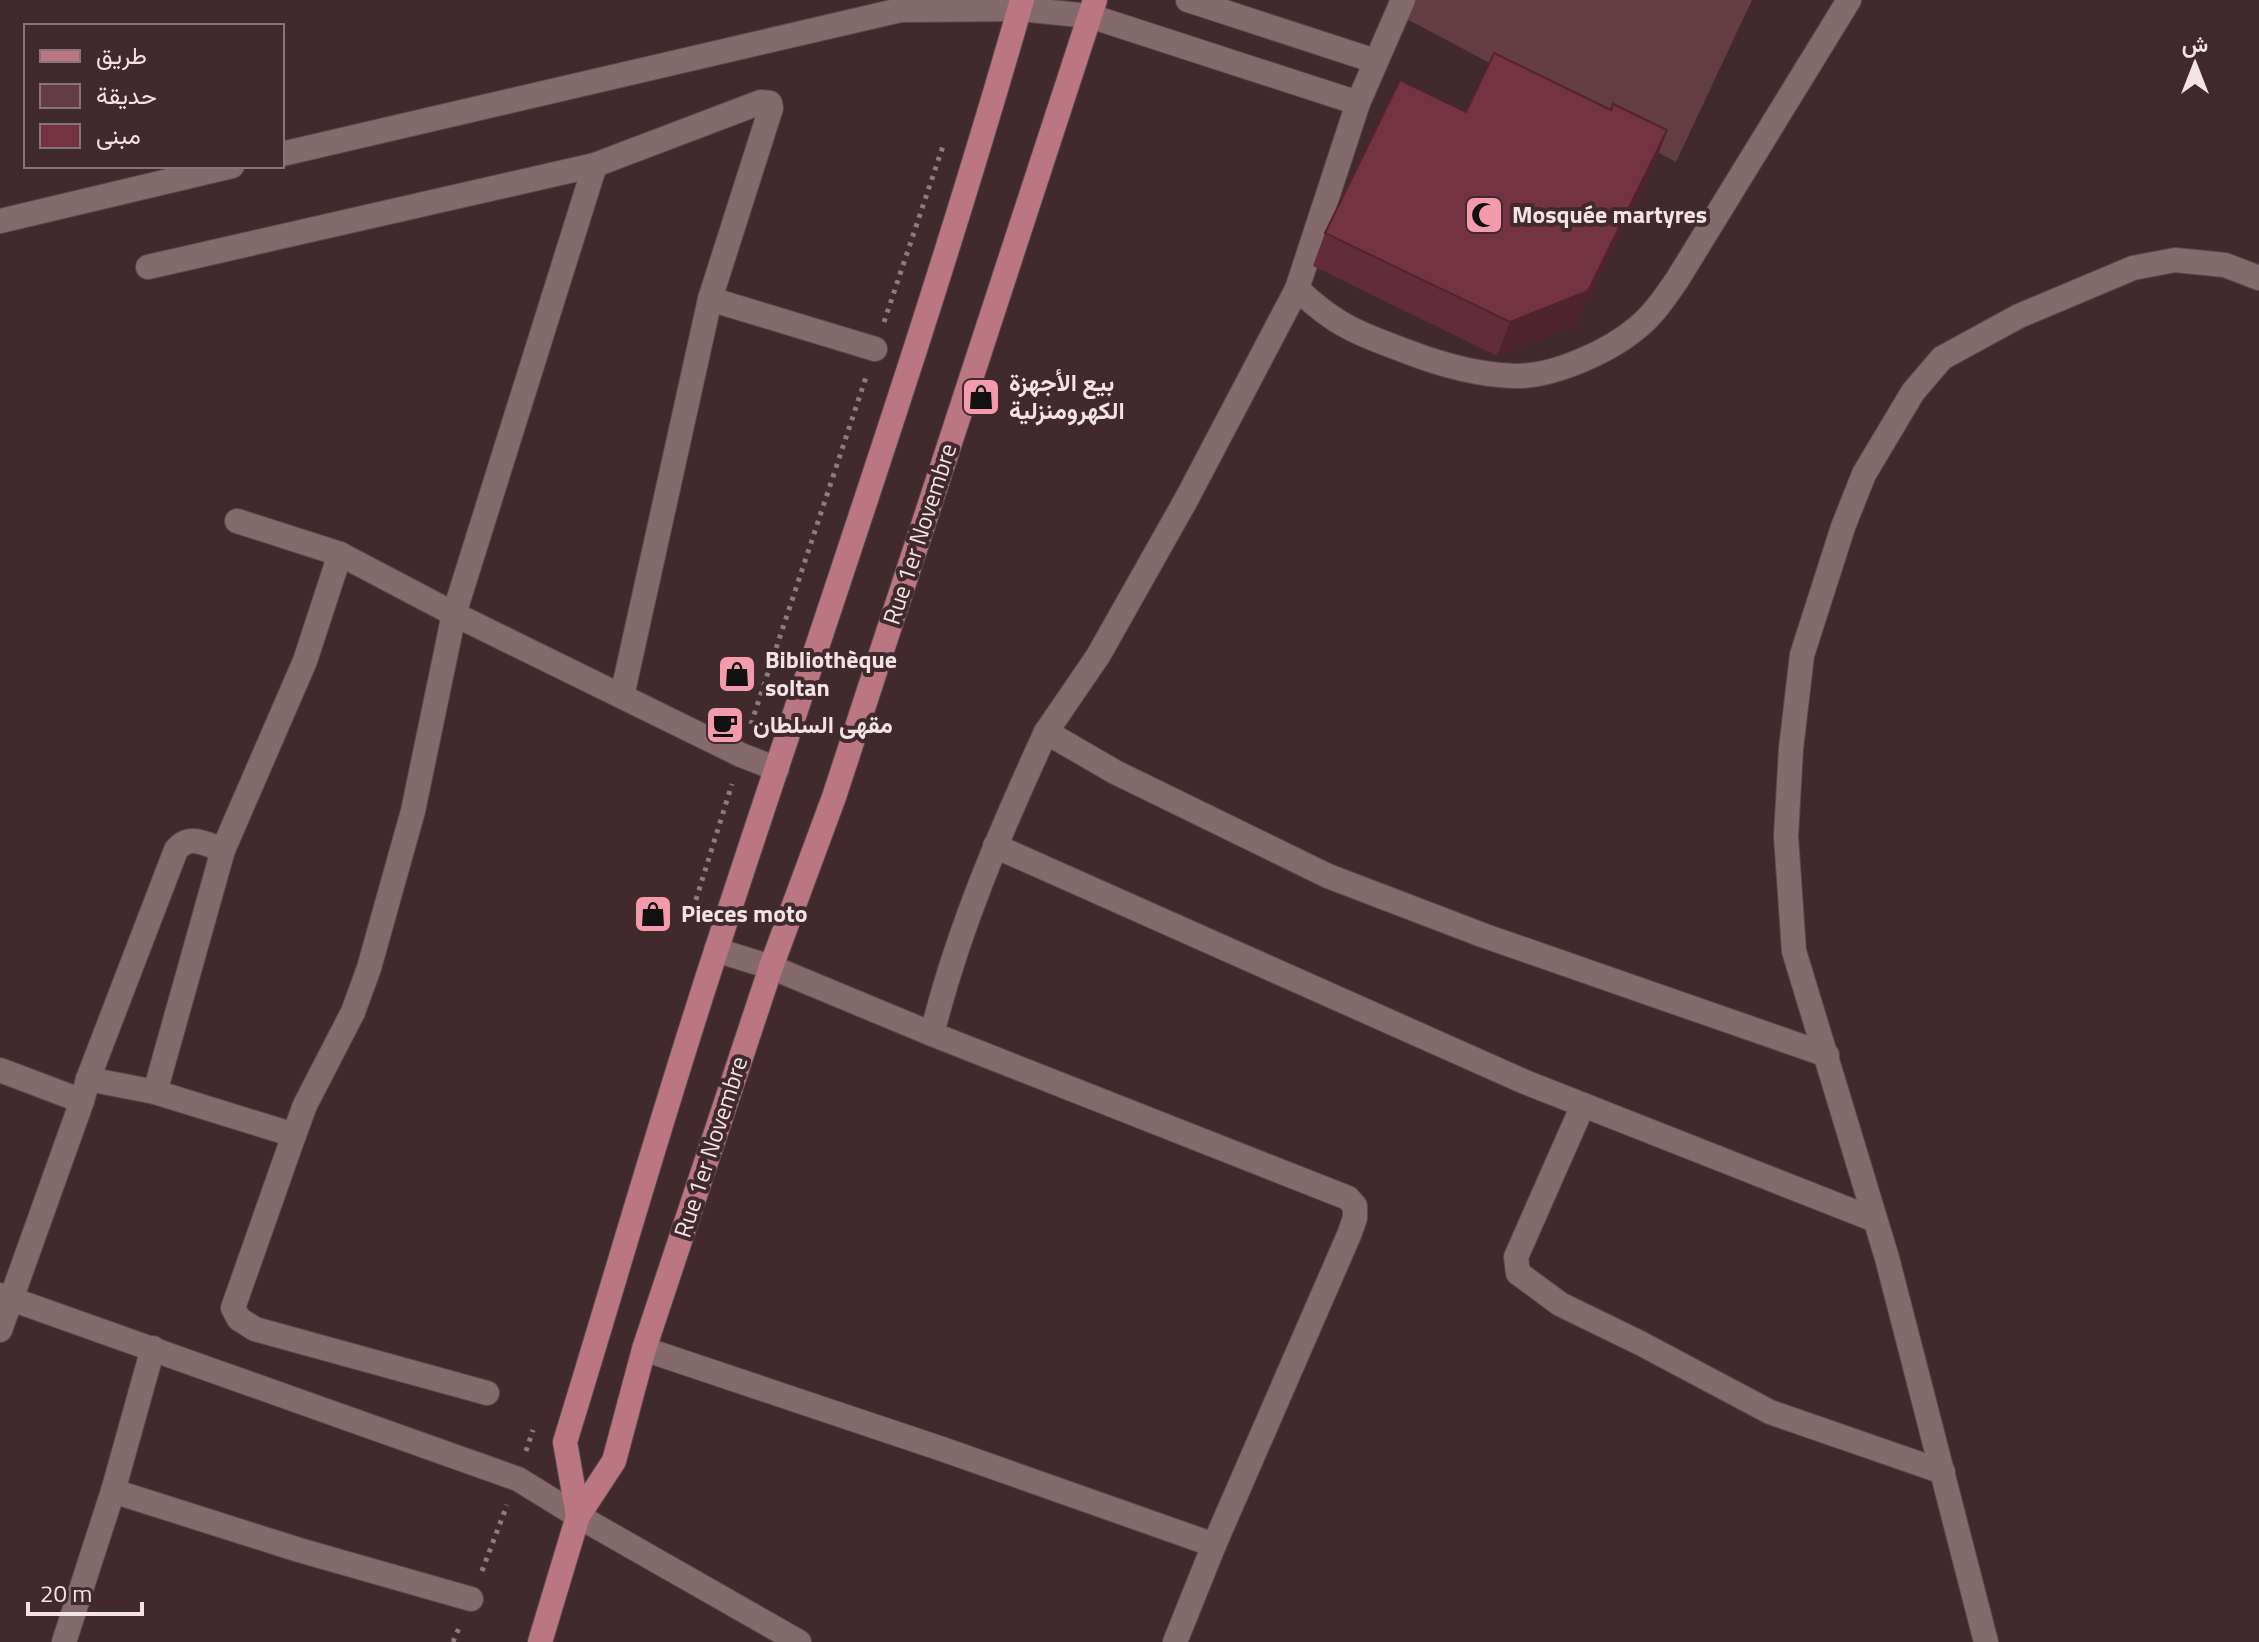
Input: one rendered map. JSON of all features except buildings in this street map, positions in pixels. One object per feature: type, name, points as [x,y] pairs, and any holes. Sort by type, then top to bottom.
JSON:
[{"type":"main road","name":"Rue 1er Novembre","points":[[578,1516],[565,1442],[716,950],[987,125],[1021,5]]},
{"type":"main road","name":"Rue 1er Novembre","points":[[540,1642],[578,1516],[614,1461],[644,1349],[771,967],[834,797],[1093,8]]},
{"type":"street","points":[[896,11],[921,0]]},
{"type":"street","points":[[1188,0],[1375,61]]},
{"type":"street","points":[[932,1034],[946,977],[995,846],[1046,732],[1113,630],[1186,500],[1297,289],[1358,103],[1403,0]]},
{"type":"street","points":[[1297,289],[1331,318],[1356,330],[1433,361],[1469,371],[1517,376],[1557,370],[1602,350],[1637,328],[1657,308],[1677,280],[1849,0]]},
{"type":"street","points":[[284,154],[896,11],[1021,5],[1093,8],[1358,103]]},
{"type":"street","points":[[148,267],[595,165],[761,102],[770,103],[771,108],[710,299],[622,696]]},
{"type":"street","points":[[487,1393],[255,1329],[239,1319],[233,1308],[305,1105],[353,1012],[369,968],[413,811],[454,614],[595,165]]},
{"type":"street","points":[[0,221],[224,168]]},
{"type":"street","points":[[1986,1642],[1875,1220],[1794,951],[1786,836],[1790,763],[1802,655],[1843,527],[1864,474],[1913,392],[1942,358],[2019,316],[2133,268],[2175,260],[2225,265],[2259,278]]},
{"type":"street","points":[[710,299],[875,349]]},
{"type":"street","points":[[237,521],[340,554],[454,614],[741,755],[777,769]]},
{"type":"street","points":[[155,1092],[223,850],[305,661],[340,554]]},
{"type":"street","points":[[1046,732],[1115,772],[1328,876],[1485,936],[1827,1055]]},
{"type":"street","points":[[0,1330],[5,1297],[176,850],[182,842],[191,839],[223,850]]},
{"type":"street","points":[[995,846],[1511,1076],[1875,1220]]},
{"type":"street","points":[[716,950],[771,967],[1348,1198],[1355,1206],[1355,1218],[1349,1235],[1175,1642]]},
{"type":"street","points":[[0,1070],[85,1090],[155,1092],[294,1135]]},
{"type":"street","points":[[1583,1105],[1516,1257],[1518,1273],[1560,1304],[1770,1412],[1943,1472]]},
{"type":"street","points":[[5,1297],[518,1479],[799,1642]]},
{"type":"street","points":[[64,1642],[113,1491],[153,1348]]},
{"type":"street","points":[[644,1349],[1214,1545]]},
{"type":"street","points":[[113,1491],[299,1550],[471,1599]]},
{"type":"path","points":[[453,1642],[518,1479]]},
{"type":"green space","points":[[1416,0],[1752,0],[1676,162],[1407,19]]},
{"type":"place","name":"Mosquée martyres","points":[[1484,215]]},
{"type":"place","name":"بيع الأجهزة الكهرومنزلية","points":[[981,397]]},
{"type":"place","name":"Bibliothèque soltan","points":[[737,674]]},
{"type":"place","name":"مقهى السلطان","points":[[725,725]]},
{"type":"place","name":"Pieces moto","points":[[653,914]]}]
